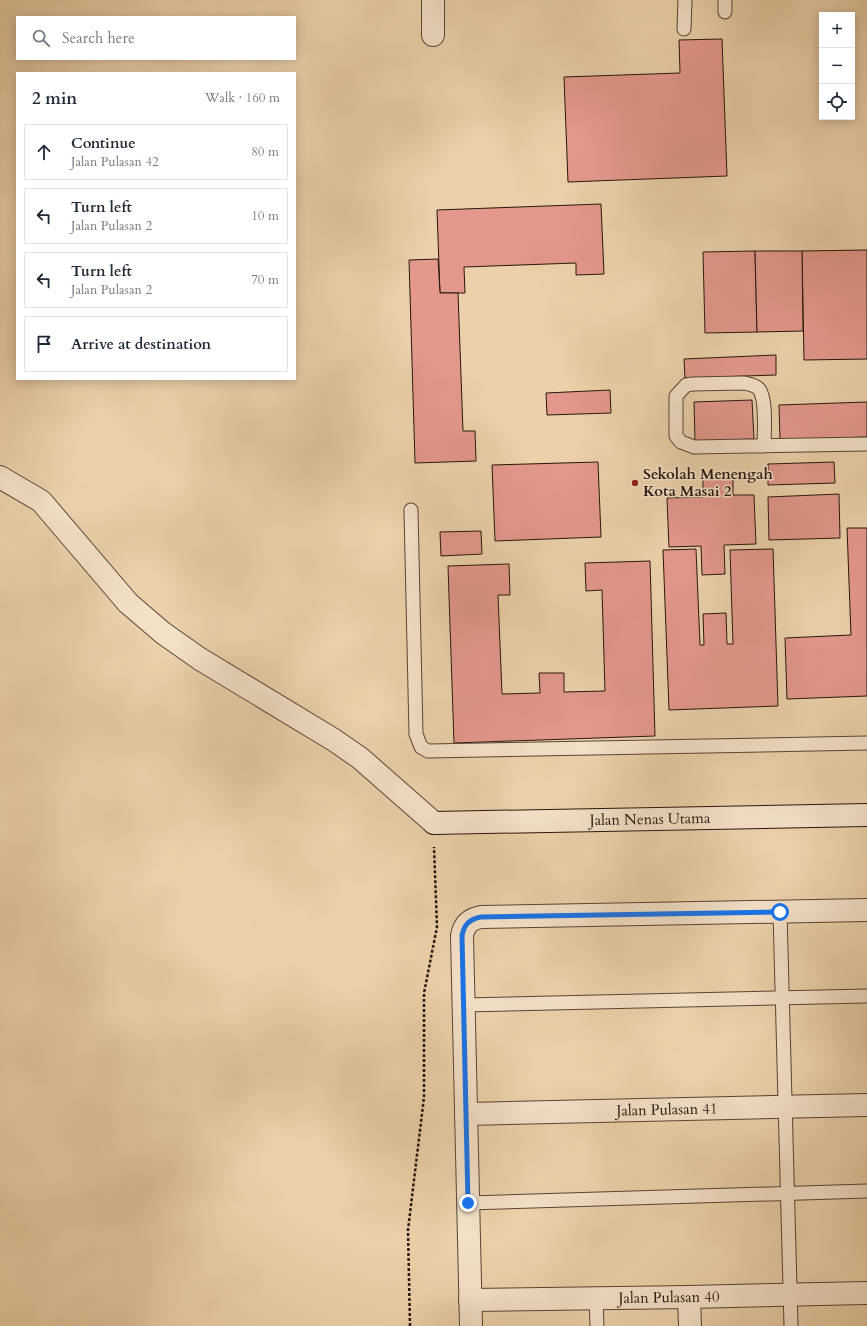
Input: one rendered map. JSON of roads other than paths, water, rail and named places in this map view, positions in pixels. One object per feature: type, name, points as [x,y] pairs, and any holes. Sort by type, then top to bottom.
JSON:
[{"type":"street","points":[[433,0],[433,36]]},
{"type":"street","name":"Jalan Nenas Utama","points":[[0,476],[41,501],[128,603],[163,633],[200,659],[334,740],[360,758],[434,822],[867,815]]},
{"type":"street","points":[[471,1326],[464,1005],[464,929],[468,922],[474,918],[487,917],[867,910]]},
{"type":"street","name":"Jalan Pulasan 41","points":[[466,1114],[867,1104]]},
{"type":"street","name":"Jalan Pulasan 40","points":[[470,1300],[867,1293]]},
{"type":"street","points":[[689,1297],[690,1326]]},
{"type":"lane","points":[[684,29],[685,0]]},
{"type":"lane","points":[[764,446],[764,401],[758,388],[744,383],[693,384],[686,385],[676,396],[676,436],[687,446],[694,447],[764,446],[867,444]]},
{"type":"lane","points":[[411,510],[416,734],[421,747],[428,751],[867,744]]},
{"type":"lane","points":[[780,912],[791,1326]]},
{"type":"lane","points":[[464,1005],[867,996]]},
{"type":"lane","points":[[468,1203],[867,1191]]},
{"type":"lane","points":[[596,1297],[597,1326]]},
{"type":"place","name":"Sekolah Menengah Kota Masai 2","points":[[635,483]]}]
